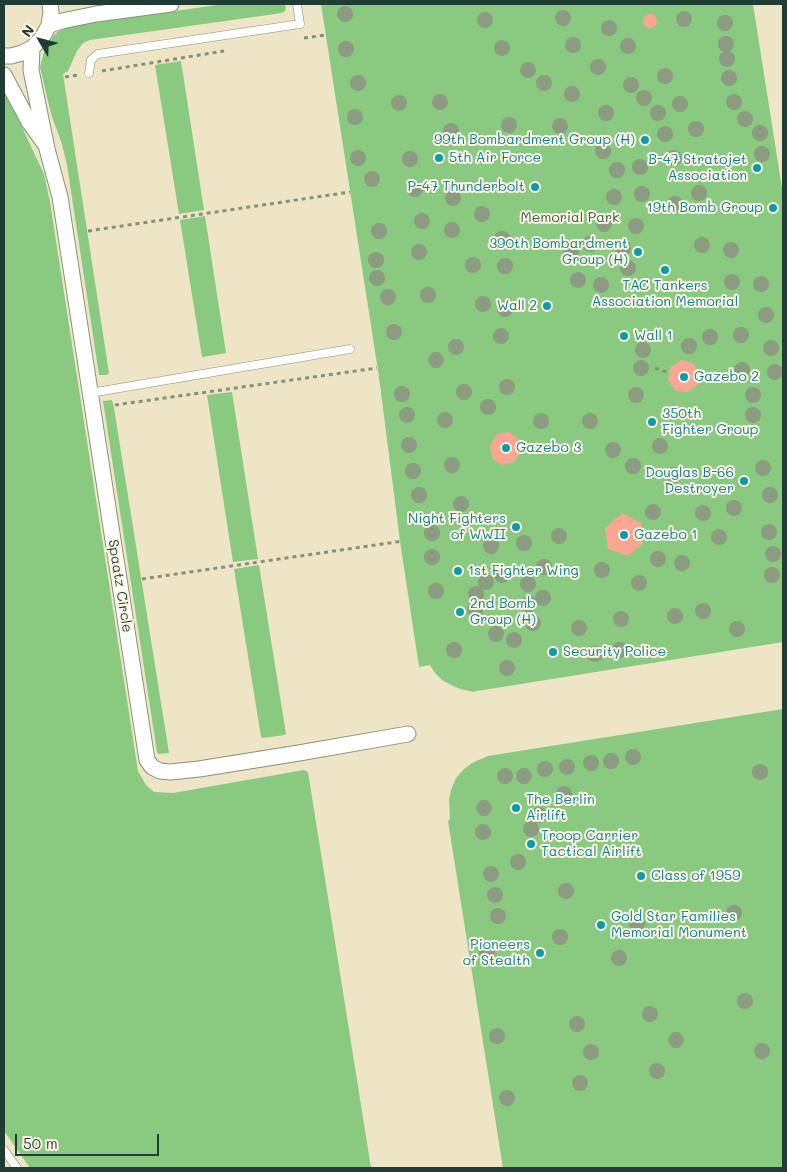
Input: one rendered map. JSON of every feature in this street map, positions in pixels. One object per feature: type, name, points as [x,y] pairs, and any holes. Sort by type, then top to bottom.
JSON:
[{"type":"street","points":[[4,56],[22,53],[32,48],[42,38],[49,25],[50,4]]},
{"type":"street","points":[[49,25],[96,14],[171,4]]},
{"type":"street","name":"Spaatz Circle","points":[[32,48],[31,70],[47,149],[60,198],[147,760],[152,768],[170,772],[199,769],[408,734]]},
{"type":"street","points":[[4,75],[29,122],[47,149]]},
{"type":"lane","points":[[89,73],[91,60],[98,54],[300,24],[297,4]]},
{"type":"lane","points":[[90,393],[350,349]]},
{"type":"lane","points":[[4,1150],[17,1168]]},
{"type":"path","points":[[302,38],[326,35]]},
{"type":"path","points":[[89,73],[228,50]]},
{"type":"path","points":[[88,231],[350,192]]},
{"type":"path","points":[[115,405],[377,368]]},
{"type":"path","points":[[655,368],[669,373]]},
{"type":"path","points":[[142,579],[402,541]]},
{"type":"green space","points":[[224,4],[285,4],[286,8],[282,13],[90,40],[83,43],[77,51],[68,71],[63,74],[109,373],[107,375],[99,375],[67,165],[62,144],[51,114],[40,67],[44,52],[54,35],[59,31],[78,25]]},
{"type":"green space","name":"Memorial Park","points":[[321,4],[753,4],[783,195],[783,642],[473,692],[460,689],[442,680],[430,665],[419,667],[400,541],[379,377]]},
{"type":"green space","points":[[181,61],[204,210],[179,214],[155,65]]},
{"type":"green space","points":[[4,89],[44,174],[50,202],[138,771],[146,785],[154,792],[173,793],[304,770],[308,772],[371,1168],[30,1168],[4,1131]]},
{"type":"green space","points":[[205,216],[226,353],[202,357],[180,220]]},
{"type":"green space","points":[[232,392],[258,559],[233,562],[207,395]]},
{"type":"green space","points":[[112,400],[169,753],[158,754],[157,752],[103,401]]},
{"type":"green space","points":[[259,565],[286,734],[263,738],[261,737],[234,569]]},
{"type":"green space","points":[[783,709],[783,1168],[503,1168],[448,821],[450,819],[449,799],[456,778],[472,763],[488,756]]},
{"type":"building","points":[[650,14],[655,16],[657,21],[655,26],[650,28],[645,26],[643,21],[645,16]]},
{"type":"building","name":"Gazebo 2","points":[[681,360],[693,363],[699,373],[698,385],[688,392],[676,391],[668,381],[670,368]]},
{"type":"building","name":"Gazebo 3","points":[[509,432],[520,440],[522,451],[514,462],[502,465],[492,458],[490,445],[497,434]]},
{"type":"building","name":"Gazebo 1","points":[[622,513],[641,523],[643,543],[628,556],[608,549],[605,528]]},
{"type":"place","name":"99th Bombardment Group (H)","points":[[645,140]]},
{"type":"place","name":"5th Air Force","points":[[439,158]]},
{"type":"place","name":"B-47 Stratojet Association","points":[[757,168]]},
{"type":"place","name":"P-47 Thunderbolt","points":[[535,187]]},
{"type":"place","name":"19th Bomb Group","points":[[773,208]]},
{"type":"place","name":"390th Bombardment Group (H)","points":[[638,252]]},
{"type":"place","name":"TAC Tankers Association Memorial","points":[[665,270]]},
{"type":"place","name":"Wall 2","points":[[547,306]]},
{"type":"place","name":"Wall 1","points":[[624,336]]},
{"type":"place","name":"Gazebo 2","points":[[684,377]]},
{"type":"place","name":"350th Fighter Group","points":[[652,422]]},
{"type":"place","name":"Gazebo 3","points":[[506,448]]},
{"type":"place","name":"Douglas B-66 Destroyer","points":[[744,481]]},
{"type":"place","name":"Night Fighters of WWII","points":[[516,527]]},
{"type":"place","name":"Gazebo 1","points":[[624,535]]},
{"type":"place","name":"1st Fighter Wing","points":[[458,571]]},
{"type":"place","name":"2nd Bomb Group (H)","points":[[460,612]]},
{"type":"place","name":"Security Police","points":[[553,652]]},
{"type":"place","name":"The Berlin Airlift","points":[[516,808]]},
{"type":"place","name":"Troop Carrier Tactical Airlift","points":[[531,844]]},
{"type":"place","name":"Class of 1959","points":[[641,876]]},
{"type":"place","name":"Gold Star Families Memorial Monument","points":[[601,925]]},
{"type":"place","name":"Pioneers of Stealth","points":[[540,953]]}]
